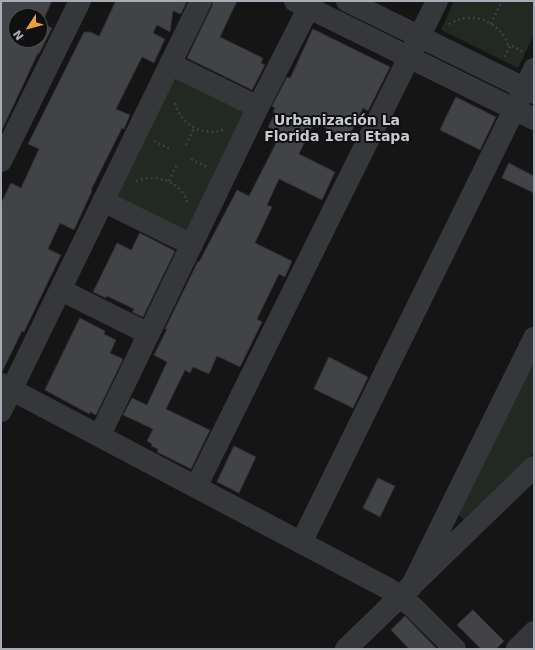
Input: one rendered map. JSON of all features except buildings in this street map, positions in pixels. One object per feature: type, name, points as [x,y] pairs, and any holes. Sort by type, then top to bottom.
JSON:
[{"type":"street","points":[[1,161],[80,1]]},
{"type":"street","points":[[1,411],[6,387],[61,290],[201,1]]},
{"type":"street","points":[[347,1],[529,90]]},
{"type":"street","points":[[196,487],[409,58],[427,40],[437,1]]},
{"type":"street","points":[[100,435],[258,107],[305,3],[409,58],[534,119]]},
{"type":"street","points":[[301,543],[514,109],[529,90],[531,62]]},
{"type":"street","points":[[170,64],[258,107]]},
{"type":"street","points":[[103,201],[192,245]]},
{"type":"street","points":[[61,290],[149,334]]},
{"type":"street","points":[[406,592],[534,338]]},
{"type":"street","points":[[6,387],[100,435],[301,543],[406,592],[413,607],[455,649]]},
{"type":"street","points":[[346,649],[534,467]]},
{"type":"street","points":[[517,649],[534,632]]},
{"type":"path","points":[[491,24],[502,1]]},
{"type":"path","points":[[427,40],[449,24],[458,20],[478,18],[491,24],[504,35],[509,48]]},
{"type":"path","points":[[496,74],[510,45],[531,62]]},
{"type":"path","points":[[174,100],[182,119],[194,128],[209,132],[220,131],[229,127]]},
{"type":"path","points":[[186,145],[194,128]]},
{"type":"path","points":[[169,181],[177,164]]},
{"type":"path","points":[[134,182],[143,178],[153,177],[169,181],[181,190],[189,209]]},
{"type":"shaded area","points":[[454,1],[534,1],[534,35],[518,68],[441,30]]},
{"type":"shaded area","points":[[177,75],[246,109],[186,235],[116,200]]},
{"type":"shaded area","points":[[534,358],[534,453],[465,520],[457,514]]},
{"type":"district","name":"Urbanización La Florida 1era Etapa","points":[[337,130]]}]
